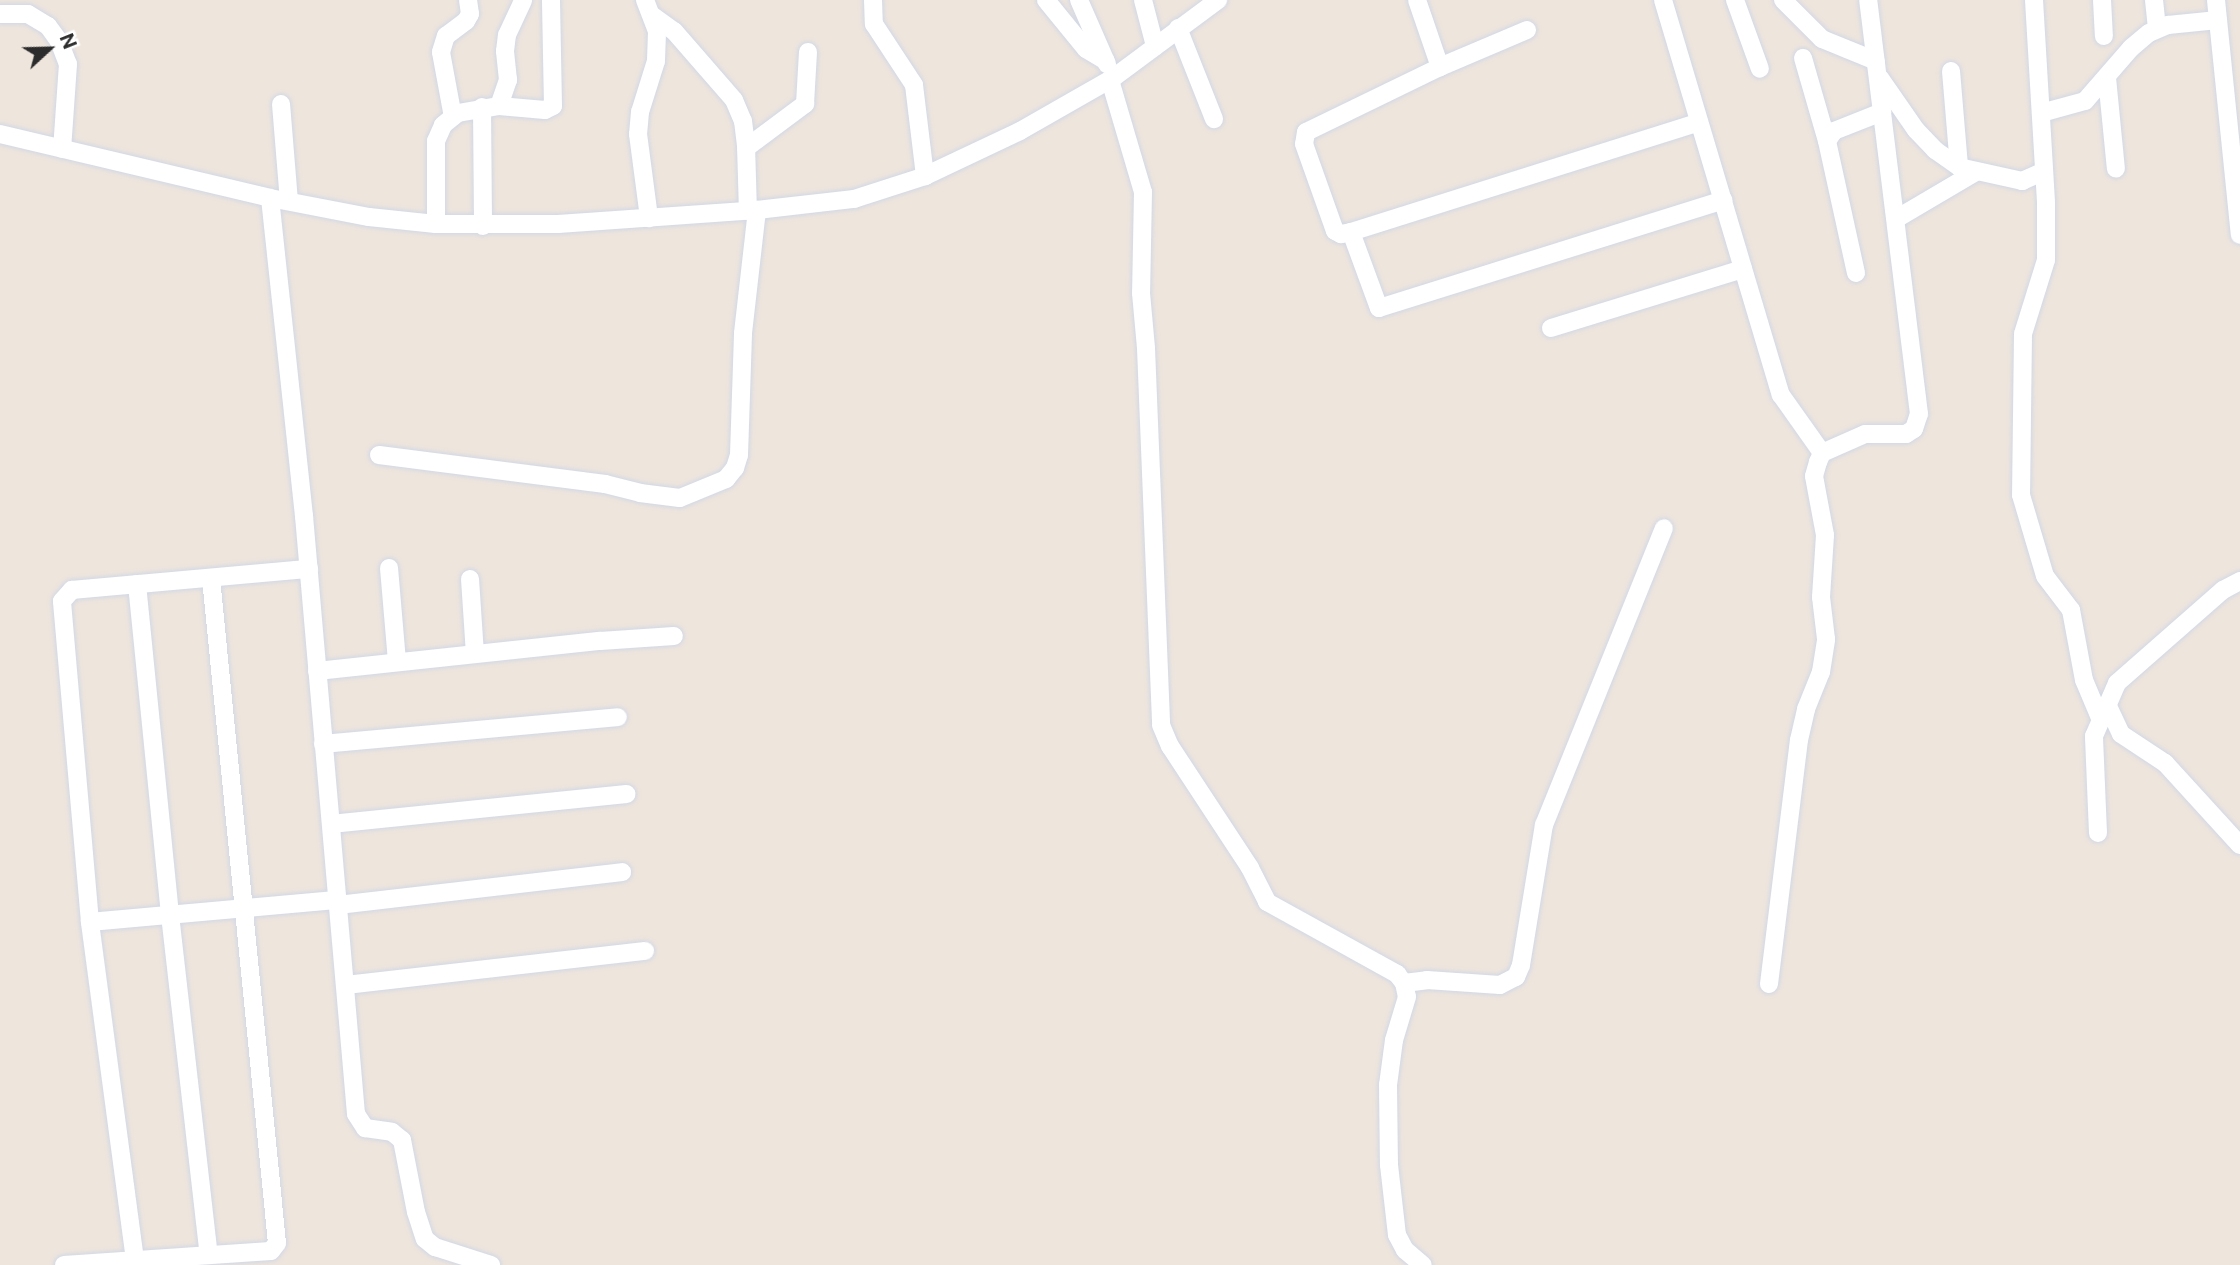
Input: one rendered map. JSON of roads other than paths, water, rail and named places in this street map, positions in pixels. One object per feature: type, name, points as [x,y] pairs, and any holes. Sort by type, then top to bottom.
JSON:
[{"type":"street","points":[[453,117],[442,52],[446,36],[466,21],[470,14],[468,0]]},
{"type":"street","points":[[483,226],[490,107],[508,80],[505,51],[507,35],[523,0]]},
{"type":"street","points":[[436,224],[436,141],[443,124],[458,113],[490,107],[545,110],[552,106],[551,0]]},
{"type":"street","points":[[873,0],[874,24],[914,85],[925,176]]},
{"type":"street","points":[[1046,0],[1086,49],[1106,61]]},
{"type":"street","points":[[1079,0],[1106,61],[1143,192],[1141,293],[1146,348],[1161,725],[1170,746],[1250,868],[1268,902],[1396,974],[1404,983],[1407,997],[1395,1040],[1388,1085],[1389,1166],[1397,1235],[1405,1250],[1423,1265]]},
{"type":"street","points":[[1143,0],[1155,46]]},
{"type":"street","points":[[0,134],[270,198],[369,217],[436,224],[483,226],[649,218],[854,199],[925,176],[1020,131],[1112,79],[1217,0]]},
{"type":"street","points":[[1417,0],[1440,67]]},
{"type":"street","points":[[1663,0],[1781,395],[1822,453]]},
{"type":"street","points":[[1735,0],[1760,69]]},
{"type":"street","points":[[1783,0],[1822,39],[1842,48],[1858,51],[1877,68],[1916,130],[1935,150],[1966,170],[2022,181],[2046,204]]},
{"type":"street","points":[[1769,984],[1799,740],[1806,709],[1821,672],[1826,639],[1821,597],[1825,535],[1814,476],[1822,453],[1865,434],[1906,434],[1917,423],[1919,414],[1868,0]]},
{"type":"street","points":[[2034,0],[2045,170],[2046,260],[2023,334],[2021,495],[2045,576],[2071,610],[2082,674],[2103,711],[2121,734],[2165,763],[2240,845]]},
{"type":"street","points":[[2102,0],[2104,36]]},
{"type":"street","points":[[2154,0],[2157,29]]},
{"type":"street","points":[[2216,0],[2233,115],[2240,235]]},
{"type":"street","points":[[379,456],[605,484],[640,493],[680,498],[726,479],[735,468],[739,455],[743,332],[752,210],[743,121],[734,100],[648,5]]},
{"type":"street","points":[[648,5],[657,32],[656,61],[640,112],[638,134],[649,218]]},
{"type":"street","points":[[0,14],[28,14],[48,26],[59,41],[68,64],[62,149]]},
{"type":"street","points":[[2041,113],[2085,101],[2131,48],[2157,29],[2168,25],[2218,20]]},
{"type":"street","points":[[1842,48],[1871,24]]},
{"type":"street","points":[[1178,28],[1214,119]]},
{"type":"street","points":[[1527,30],[1440,67],[1303,135],[1335,231],[1341,234],[1351,232],[1699,122]]},
{"type":"street","points":[[746,148],[805,104],[808,52]]},
{"type":"street","points":[[1803,58],[1827,141],[1856,273]]},
{"type":"street","points":[[1951,71],[1966,170]]},
{"type":"street","points":[[2107,78],[2116,169]]},
{"type":"street","points":[[281,104],[289,201]]},
{"type":"street","points":[[1827,141],[1834,131],[1882,112]]},
{"type":"street","points":[[1896,219],[1966,170]]},
{"type":"street","points":[[2022,181],[2045,170]]},
{"type":"street","points":[[270,198],[309,569],[323,744],[360,1122],[365,1128],[392,1132],[402,1140],[415,1212],[425,1239],[435,1247],[491,1265]]},
{"type":"street","points":[[1351,232],[1379,308],[1723,200]]},
{"type":"street","points":[[1551,328],[1743,269]]},
{"type":"street","points":[[1404,983],[1427,980],[1500,985],[1516,977],[1521,965],[1544,825],[1664,528]]},
{"type":"street","points":[[389,568],[397,662]]},
{"type":"street","points":[[135,1260],[90,922],[62,601],[72,590],[309,569]]},
{"type":"street","points":[[64,1265],[271,1251],[277,1243],[211,578]]},
{"type":"street","points":[[470,579],[475,654]]},
{"type":"street","points":[[2098,833],[2094,736],[2103,711],[2123,675],[2223,590],[2240,581]]},
{"type":"street","points":[[137,584],[170,915],[209,1255]]},
{"type":"street","points":[[317,671],[674,636]]},
{"type":"street","points":[[323,744],[618,717]]},
{"type":"street","points":[[331,824],[626,794]]},
{"type":"street","points":[[90,922],[338,902],[622,872]]},
{"type":"street","points":[[346,985],[645,951]]}]
